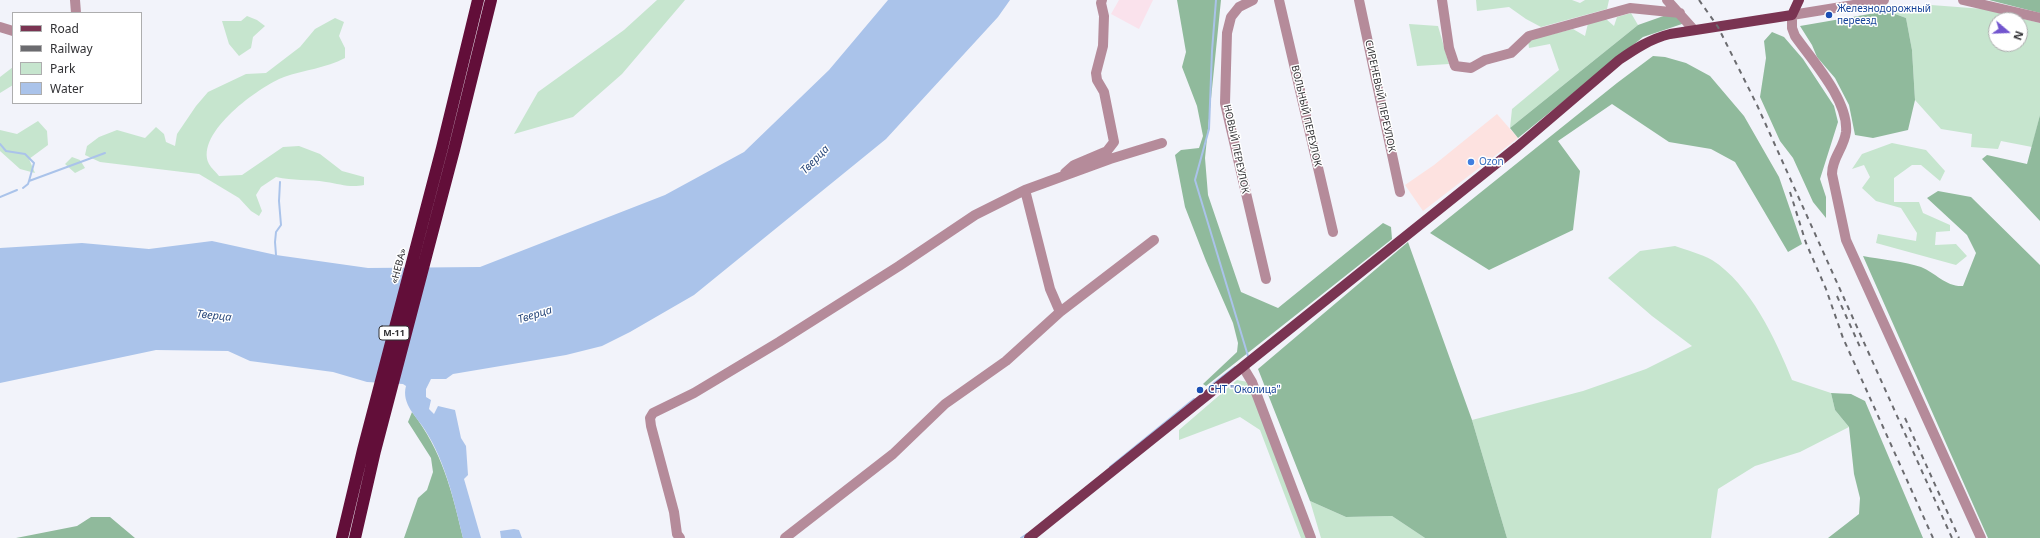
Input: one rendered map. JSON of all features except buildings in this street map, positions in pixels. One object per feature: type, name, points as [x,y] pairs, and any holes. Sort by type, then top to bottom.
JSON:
[{"type":"highway","name":"«НЕВА»","points":[[355,538],[430,217],[478,0]]},
{"type":"highway","name":"«НЕВА»","points":[[342,538],[363,450],[490,0]]},
{"type":"main road","points":[[1029,538],[1517,147],[1619,60],[1638,47],[1656,38],[1694,30],[1792,14],[1799,0]]},
{"type":"street","points":[[75,0],[76,12]]},
{"type":"street","points":[[1061,177],[1074,165],[1107,151],[1114,142],[1104,92],[1097,80],[1096,73],[1103,46],[1104,16],[1101,3],[1102,0]]},
{"type":"street","name":"НОВЫЙ ПЕРЕУЛОК","points":[[1253,0],[1239,7],[1231,17],[1227,33],[1225,103],[1266,279]]},
{"type":"street","name":"ВОЛЬНЫЙ ПЕРЕУЛОК","points":[[1279,0],[1332,232]]},
{"type":"street","name":"СИРЕНЕВЫЙ ПЕРЕУЛОК","points":[[1359,0],[1400,192]]},
{"type":"street","points":[[1442,0],[1449,48],[1455,66],[1471,68],[1485,60],[1511,53],[1529,36],[1610,13],[1630,8],[1680,13]]},
{"type":"street","points":[[1667,0],[1694,30]]},
{"type":"street","points":[[1884,0],[1792,14],[1792,28],[1795,36],[1838,98],[1845,114],[1844,138],[1835,157],[1832,169],[1834,190],[1846,240],[1981,538]]},
{"type":"street","points":[[1963,0],[2040,18]]},
{"type":"street","points":[[0,27],[12,31]]},
{"type":"street","points":[[680,538],[677,534],[674,512],[651,426],[650,418],[653,413],[694,393],[779,342],[899,266],[975,215],[1025,190],[1110,159],[1162,143]]},
{"type":"street","points":[[1025,190],[1050,289],[1060,312]]},
{"type":"street","points":[[785,538],[893,454],[945,404],[1006,361],[1060,312],[1154,240]]},
{"type":"street","points":[[1243,367],[1255,389],[1311,538]]},
{"type":"shaded area","points":[[1119,0],[1153,0],[1139,29],[1111,14]]},
{"type":"shaded area","points":[[1497,114],[1518,138],[1423,211],[1405,185],[1434,165]]},
{"type":"green space","points":[[657,0],[685,0],[622,74],[573,117],[514,134],[538,92],[624,30]]},
{"type":"green space","points":[[1177,0],[1221,0],[1205,158],[1208,195],[1241,292],[1278,308],[1383,223],[1391,227],[1392,239],[1206,386],[1203,384],[1237,352],[1238,343],[1233,323],[1206,261],[1185,207],[1175,155],[1181,150],[1199,148],[1203,136],[1197,106],[1182,67],[1186,52]]},
{"type":"green space","points":[[1476,0],[1572,0],[1580,3],[1585,0],[1609,0],[1607,9],[1541,27],[1509,7],[1477,11]]},
{"type":"green space","points":[[1989,0],[2040,0],[2040,13]]},
{"type":"green space","points":[[1931,5],[1984,9],[1996,12],[1988,12],[1988,52],[2028,52],[2028,20],[2040,23],[2040,115],[2032,147],[2001,141],[1998,149],[1971,147],[1972,134],[1941,129],[1915,100],[1912,50],[1906,18],[1887,11]]},
{"type":"green space","points":[[1887,11],[1906,18],[1912,50],[1915,100],[1908,130],[1873,138],[1855,135],[1849,105],[1835,78],[1817,57],[1812,45],[1800,26]]},
{"type":"green space","points":[[1631,13],[1638,25],[1510,128],[1512,109],[1559,70],[1550,44],[1529,48],[1528,40],[1573,29],[1585,36],[1589,19],[1606,19],[1614,26],[1617,17]]},
{"type":"green space","points":[[1672,13],[1685,23],[1643,37],[1518,138],[1510,128],[1638,25]]},
{"type":"green space","points":[[247,16],[257,20],[265,26],[253,37],[251,48],[239,56],[229,44],[222,21],[241,21]]},
{"type":"green space","points":[[335,18],[344,22],[339,36],[345,48],[345,58],[330,64],[284,77],[273,82],[246,100],[220,125],[211,139],[207,152],[209,164],[219,176],[242,175],[283,147],[299,146],[320,154],[342,171],[364,177],[364,185],[350,186],[320,181],[276,177],[261,187],[256,195],[262,211],[259,216],[251,211],[239,198],[199,174],[100,162],[85,155],[87,146],[99,137],[117,130],[145,138],[156,127],[164,134],[166,142],[175,146],[177,134],[196,106],[208,92],[246,74],[266,73],[300,47],[315,29]]},
{"type":"green space","points":[[1409,24],[1438,26],[1449,64],[1417,66]]},
{"type":"green space","points":[[1772,32],[1784,37],[1803,59],[1834,106],[1838,122],[1820,179],[1826,197],[1826,218],[1813,202],[1793,158],[1780,141],[1760,97],[1766,58],[1764,41]]},
{"type":"green space","points":[[1653,56],[1665,57],[1686,63],[1710,76],[1744,116],[1779,177],[1802,244],[1788,252],[1735,162],[1711,149],[1669,142],[1612,104],[1558,141],[1580,171],[1573,230],[1489,270],[1430,233],[1617,83]]},
{"type":"green space","points":[[12,68],[12,86],[0,93],[0,77]]},
{"type":"green space","points":[[2040,115],[2040,221],[1982,159],[1987,155],[2027,164]]},
{"type":"green space","points":[[38,121],[47,131],[48,145],[29,159],[35,173],[20,169],[0,151],[0,130],[17,134]]},
{"type":"green space","points":[[1892,143],[1926,150],[1945,171],[1940,181],[1921,165],[1912,165],[1894,178],[1894,202],[1919,202],[1923,213],[1950,225],[1950,231],[1936,232],[1935,245],[1956,244],[1967,256],[1956,265],[1876,243],[1878,234],[1916,241],[1917,233],[1901,208],[1876,201],[1862,188],[1870,177],[1864,165],[1852,169],[1862,154]]},
{"type":"green space","points":[[72,157],[80,160],[85,168],[75,173],[65,164]]},
{"type":"green space","points":[[1938,191],[1971,197],[2040,265],[2040,538],[1988,538],[1863,256],[1915,265],[1946,282],[1957,286],[1963,286],[1976,253],[1967,235],[1927,198]]},
{"type":"green space","points":[[1408,242],[1472,420],[1507,538],[1425,538],[1392,516],[1346,517],[1310,501],[1258,369]]},
{"type":"green space","points":[[1675,246],[1712,260],[1726,270],[1750,298],[1760,314],[1770,331],[1792,380],[1831,393],[1835,410],[1849,427],[1800,452],[1755,466],[1718,489],[1711,538],[1507,538],[1472,420],[1583,391],[1646,369],[1692,346],[1652,316],[1608,278],[1640,251]]},
{"type":"green space","points":[[1237,380],[1248,382],[1306,538],[1301,538],[1260,430],[1240,417],[1179,440],[1179,430]]},
{"type":"green space","points":[[1831,393],[1851,394],[1865,401],[1923,538],[1828,538],[1859,514],[1860,498],[1854,474],[1849,427],[1835,410]]},
{"type":"green space","points":[[412,412],[431,442],[445,472],[455,504],[463,538],[404,538],[418,498],[427,490],[433,472],[431,458],[408,422]]},
{"type":"green space","points":[[1310,501],[1346,517],[1392,516],[1425,538],[1321,538]]},
{"type":"green space","points":[[91,517],[110,517],[135,538],[16,538],[77,526]]},
{"type":"water","name":"Тверца","points":[[888,0],[1010,0],[998,17],[886,139],[694,295],[630,332],[602,346],[566,355],[453,374],[446,379],[431,379],[426,389],[426,397],[431,400],[429,409],[434,414],[438,406],[455,410],[461,438],[466,446],[468,475],[464,479],[481,538],[463,538],[453,496],[439,456],[425,430],[408,404],[405,393],[406,386],[403,384],[367,382],[333,372],[250,361],[228,351],[156,350],[0,383],[0,248],[82,243],[149,249],[212,241],[276,255],[368,268],[480,267],[665,195],[744,152],[829,70]]},
{"type":"water","points":[[514,529],[519,530],[522,538],[501,538],[500,531]]},
{"type":"waterway","points":[[1216,0],[1212,51],[1209,129],[1195,180],[1248,356]]},
{"type":"waterway","points":[[0,144],[6,151],[25,154],[34,163],[29,181]]},
{"type":"waterway","points":[[23,188],[29,181],[105,153]]},
{"type":"waterway","points":[[276,255],[276,232],[281,225],[279,201],[280,182]]},
{"type":"waterway","points":[[0,197],[17,190]]},
{"type":"waterway","points":[[1209,387],[1235,367]]},
{"type":"waterway","points":[[1110,467],[1194,399]]},
{"type":"waterway","points":[[1021,538],[1027,534]]},
{"type":"railway","points":[[1699,0],[1718,27],[1757,105],[1952,538]]},
{"type":"railway","points":[[1790,192],[1806,243],[1826,289],[1843,338],[1933,538]]},
{"type":"railway","points":[[1837,296],[1860,347]]},
{"type":"railway","points":[[1905,418],[1959,538]]},
{"type":"place","name":"Железнодорожный переезд","points":[[1829,15]]},
{"type":"place","name":"Ozon","points":[[1471,162]]},
{"type":"place","name":"СНТ \"Околица\"","points":[[1200,390]]}]
